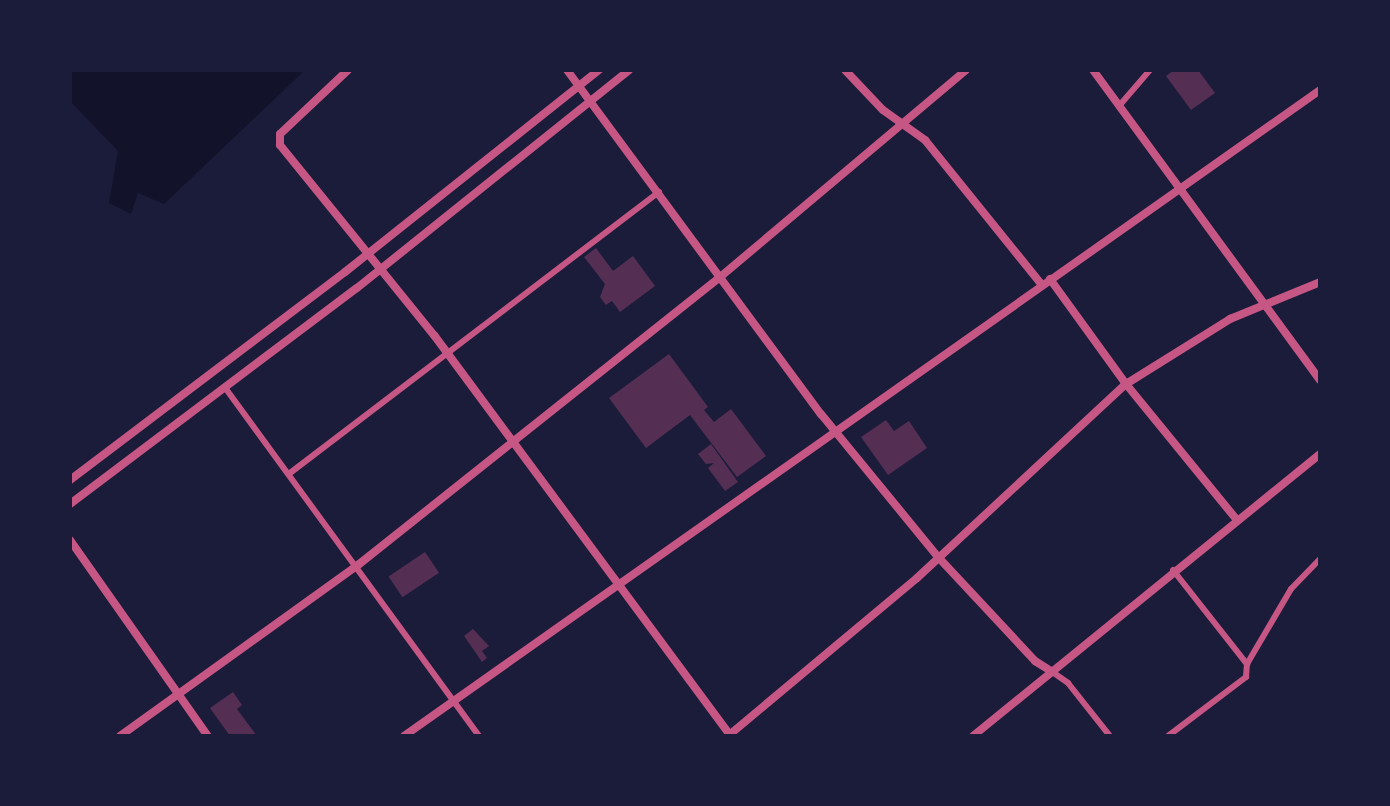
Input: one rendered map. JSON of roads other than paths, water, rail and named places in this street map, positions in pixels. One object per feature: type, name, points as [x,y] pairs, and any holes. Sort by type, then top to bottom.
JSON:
[{"type":"street","points":[[348,70],[279,139],[448,354],[729,736],[939,558],[1126,384],[1261,304],[1320,282]]},
{"type":"street","points":[[567,70],[719,278],[835,430],[939,558],[1035,661],[1068,683],[1110,736]]},
{"type":"street","points":[[70,480],[370,253],[599,70]]},
{"type":"street","points":[[70,504],[382,268],[629,70]]},
{"type":"street","points":[[845,70],[925,140],[1046,282],[1236,519]]},
{"type":"street","points":[[120,736],[358,565],[719,278],[966,70]]},
{"type":"street","points":[[1093,70],[1261,304],[1320,380]]},
{"type":"street","points":[[1119,106],[1150,70]]},
{"type":"street","points":[[404,736],[1320,90]]},
{"type":"street","points":[[290,473],[659,192]]},
{"type":"street","points":[[226,389],[358,565],[479,736]]},
{"type":"street","points":[[973,736],[1173,570],[1320,454]]},
{"type":"street","points":[[70,540],[208,736]]},
{"type":"street","points":[[1168,736],[1246,677],[1247,664],[1298,578],[1320,559]]},
{"type":"street","points":[[1173,570],[1247,664]]}]
